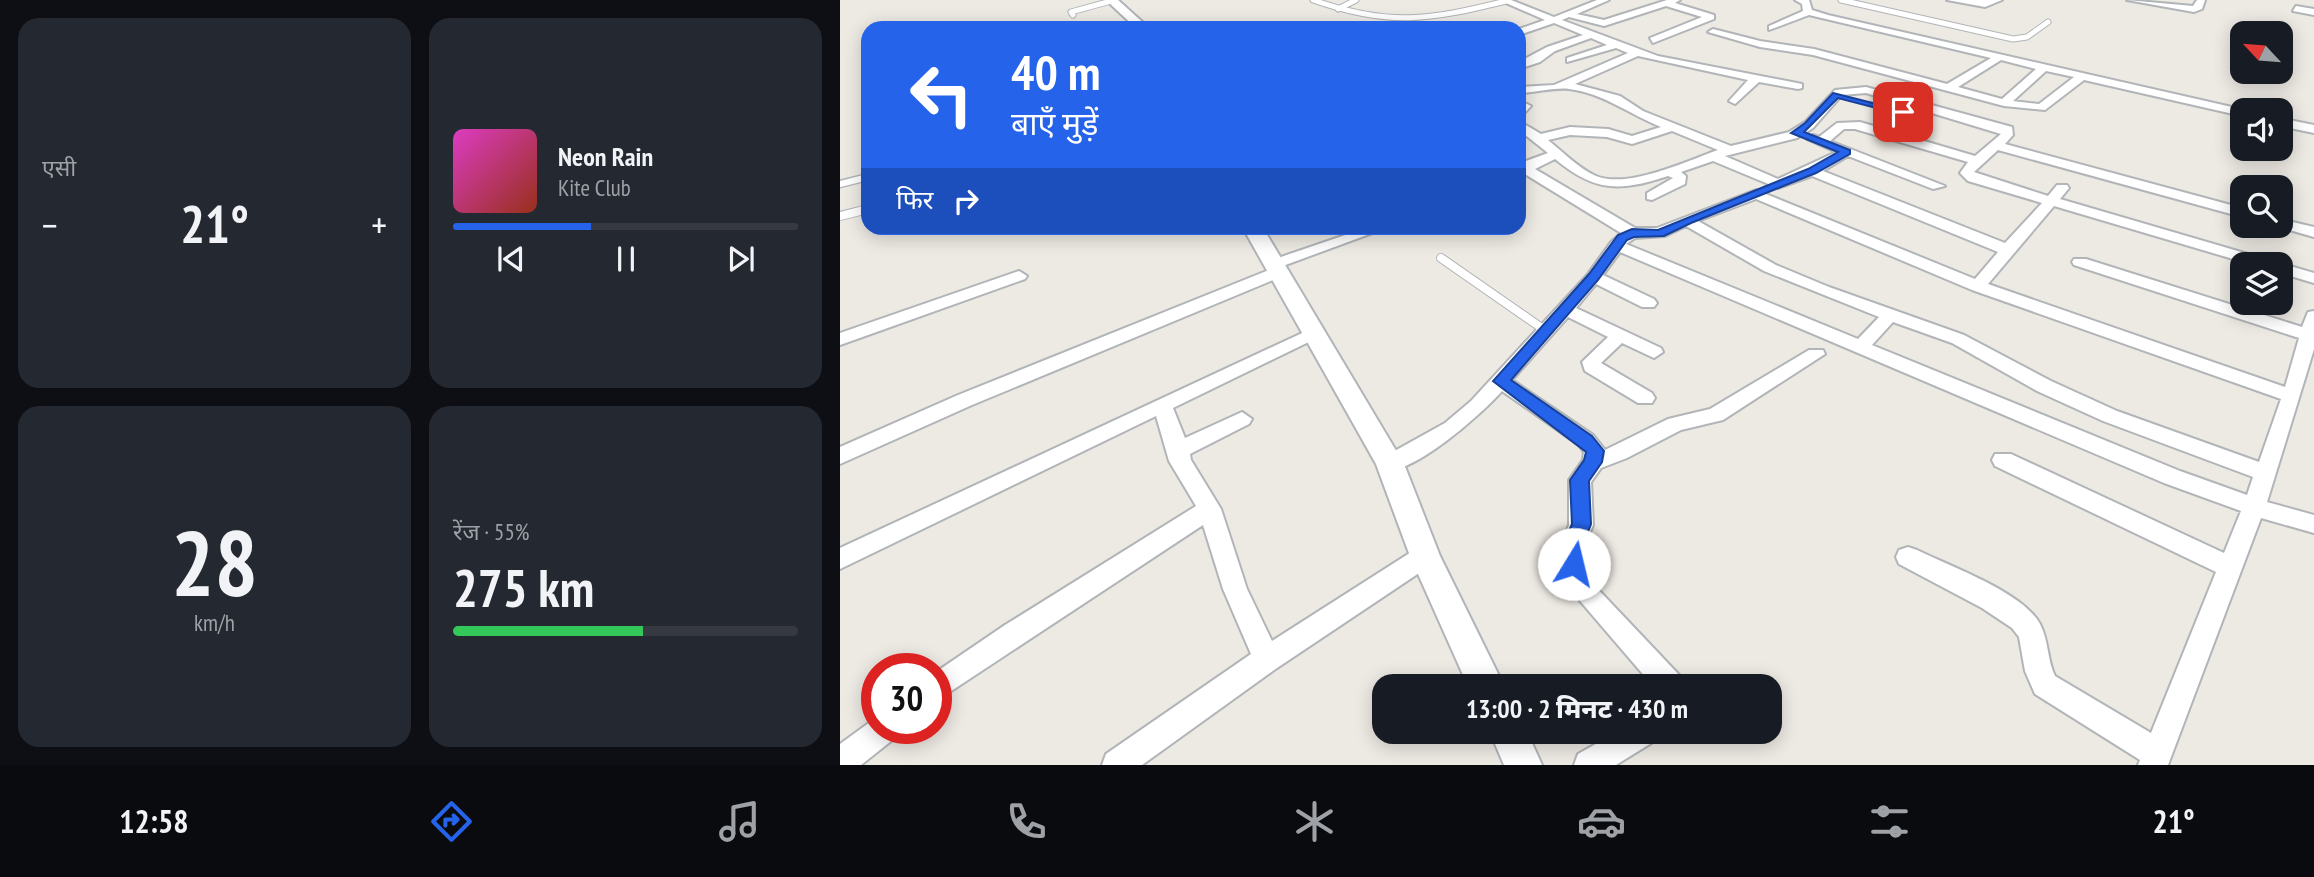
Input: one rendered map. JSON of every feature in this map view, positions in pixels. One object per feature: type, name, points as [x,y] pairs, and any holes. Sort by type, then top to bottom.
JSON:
[{"type":"street","points":[[1111,0],[1135,21]]},
{"type":"street","points":[[1526,30],[1605,0]]},
{"type":"street","points":[[1772,28],[1804,5],[1818,0]]},
{"type":"street","points":[[1951,0],[1985,5],[1998,0]]},
{"type":"street","points":[[2131,0],[2194,9],[2199,7],[2200,0]]},
{"type":"street","points":[[1504,1],[1636,53],[1798,86]]},
{"type":"street","points":[[1568,15],[1604,23],[1671,2],[1711,17],[1653,40]]},
{"type":"street","points":[[1804,5],[1997,59],[2230,110]]},
{"type":"street","points":[[2296,9],[2314,12]]},
{"type":"street","points":[[1713,32],[1749,42],[1814,52],[2004,103],[2040,108],[2080,78]]},
{"type":"street","points":[[1526,64],[1551,49],[1592,36]]},
{"type":"street","points":[[1571,60],[1616,45]]},
{"type":"street","points":[[1526,90],[1551,89],[1636,53]]},
{"type":"street","points":[[1949,88],[1997,59]]},
{"type":"street","points":[[2004,103],[2042,69]]},
{"type":"street","points":[[1735,101],[1756,78]]},
{"type":"street","points":[[1564,84],[1616,99],[1639,114],[1730,150]]},
{"type":"street","points":[[1526,130],[1590,179],[1609,185],[1630,183],[1730,150],[1796,133],[1809,125],[1843,89],[1866,90],[2008,130],[1967,173],[1973,178],[2230,254]]},
{"type":"street","points":[[1821,142],[1849,124],[1977,161]]},
{"type":"street","points":[[2293,125],[2314,129]]},
{"type":"street","points":[[1539,138],[1570,131],[1608,133],[1632,140],[1674,127]]},
{"type":"street","points":[[1796,133],[1938,187]]},
{"type":"street","points":[[1998,143],[2230,210]]},
{"type":"street","points":[[1558,153],[1531,164],[1528,170],[1632,233],[1660,233],[1686,220],[1812,171],[1846,152]]},
{"type":"street","points":[[1713,156],[1778,184]]},
{"type":"street","points":[[1652,196],[1680,181],[1679,176],[1666,171]]},
{"type":"street","points":[[1812,171],[2008,250]]},
{"type":"street","points":[[1978,286],[2062,188]]},
{"type":"street","points":[[1756,194],[1897,255],[1978,286],[2292,396]]},
{"type":"street","points":[[1686,220],[1770,268],[1823,291],[1958,339],[2044,386],[2110,416],[2265,474]]},
{"type":"street","points":[[2293,226],[2314,232]]},
{"type":"street","points":[[1390,464],[1452,428],[1501,381],[1594,277],[1616,245],[1632,233]]},
{"type":"street","points":[[1257,235],[1390,464],[1425,556],[1480,674]]},
{"type":"street","points":[[840,456],[965,400],[1361,235]]},
{"type":"street","points":[[1616,245],[2148,468],[2253,507],[2314,524]]},
{"type":"street","points":[[1908,557],[2013,613],[2029,629],[2038,674],[2045,685],[2155,759],[2253,507],[2312,329],[2080,262]]},
{"type":"street","points":[[2293,272],[2314,278]]},
{"type":"street","points":[[840,339],[1019,275]]},
{"type":"street","points":[[1594,277],[1648,303]]},
{"type":"street","points":[[1565,309],[1654,352]]},
{"type":"street","points":[[1860,347],[1891,314]]},
{"type":"street","points":[[840,559],[1313,332]]},
{"type":"street","points":[[1619,336],[1591,362],[1592,367],[1645,398]]},
{"type":"street","points":[[1593,462],[1620,453],[1675,424],[1716,415],[1815,354]]},
{"type":"street","points":[[1501,381],[1586,440],[1595,451],[1593,462],[1580,480],[1581,524],[1572,547],[1581,588],[1660,674]]},
{"type":"street","points":[[1162,405],[1180,461],[1210,509],[1235,589],[1266,659]]},
{"type":"street","points":[[1178,450],[1242,419]]},
{"type":"street","points":[[2003,460],[2229,567]]},
{"type":"street","points":[[952,677],[1014,633],[1210,509]]},
{"type":"street","points":[[1117,765],[1266,659],[1425,556]]},
{"type":"street","points":[[840,763],[864,744]]},
{"type":"street","points":[[1513,744],[1523,765]]},
{"type":"street","points":[[1590,765],[1624,744]]},
{"type":"lane","points":[[1073,15],[1072,12],[1078,8],[1111,0]]},
{"type":"lane","points":[[1313,0],[1338,9],[1395,21]]},
{"type":"lane","points":[[1338,9],[1356,0]]},
{"type":"lane","points":[[1841,0],[2014,39],[2027,37],[2048,22]]},
{"type":"lane","points":[[1407,21],[1451,15],[1504,1]]},
{"type":"lane","points":[[840,184],[861,179]]},
{"type":"lane","points":[[840,216],[861,211]]},
{"type":"lane","points":[[1441,258],[1546,331]]},
{"type":"route","points":[[1574,564],[1572,547],[1581,524],[1578,489],[1580,480],[1593,462],[1595,451],[1586,440],[1501,381],[1594,277],[1622,238],[1632,233],[1660,233],[1686,220],[1812,171],[1846,152],[1796,133],[1809,125],[1836,95],[1903,112]]}]
